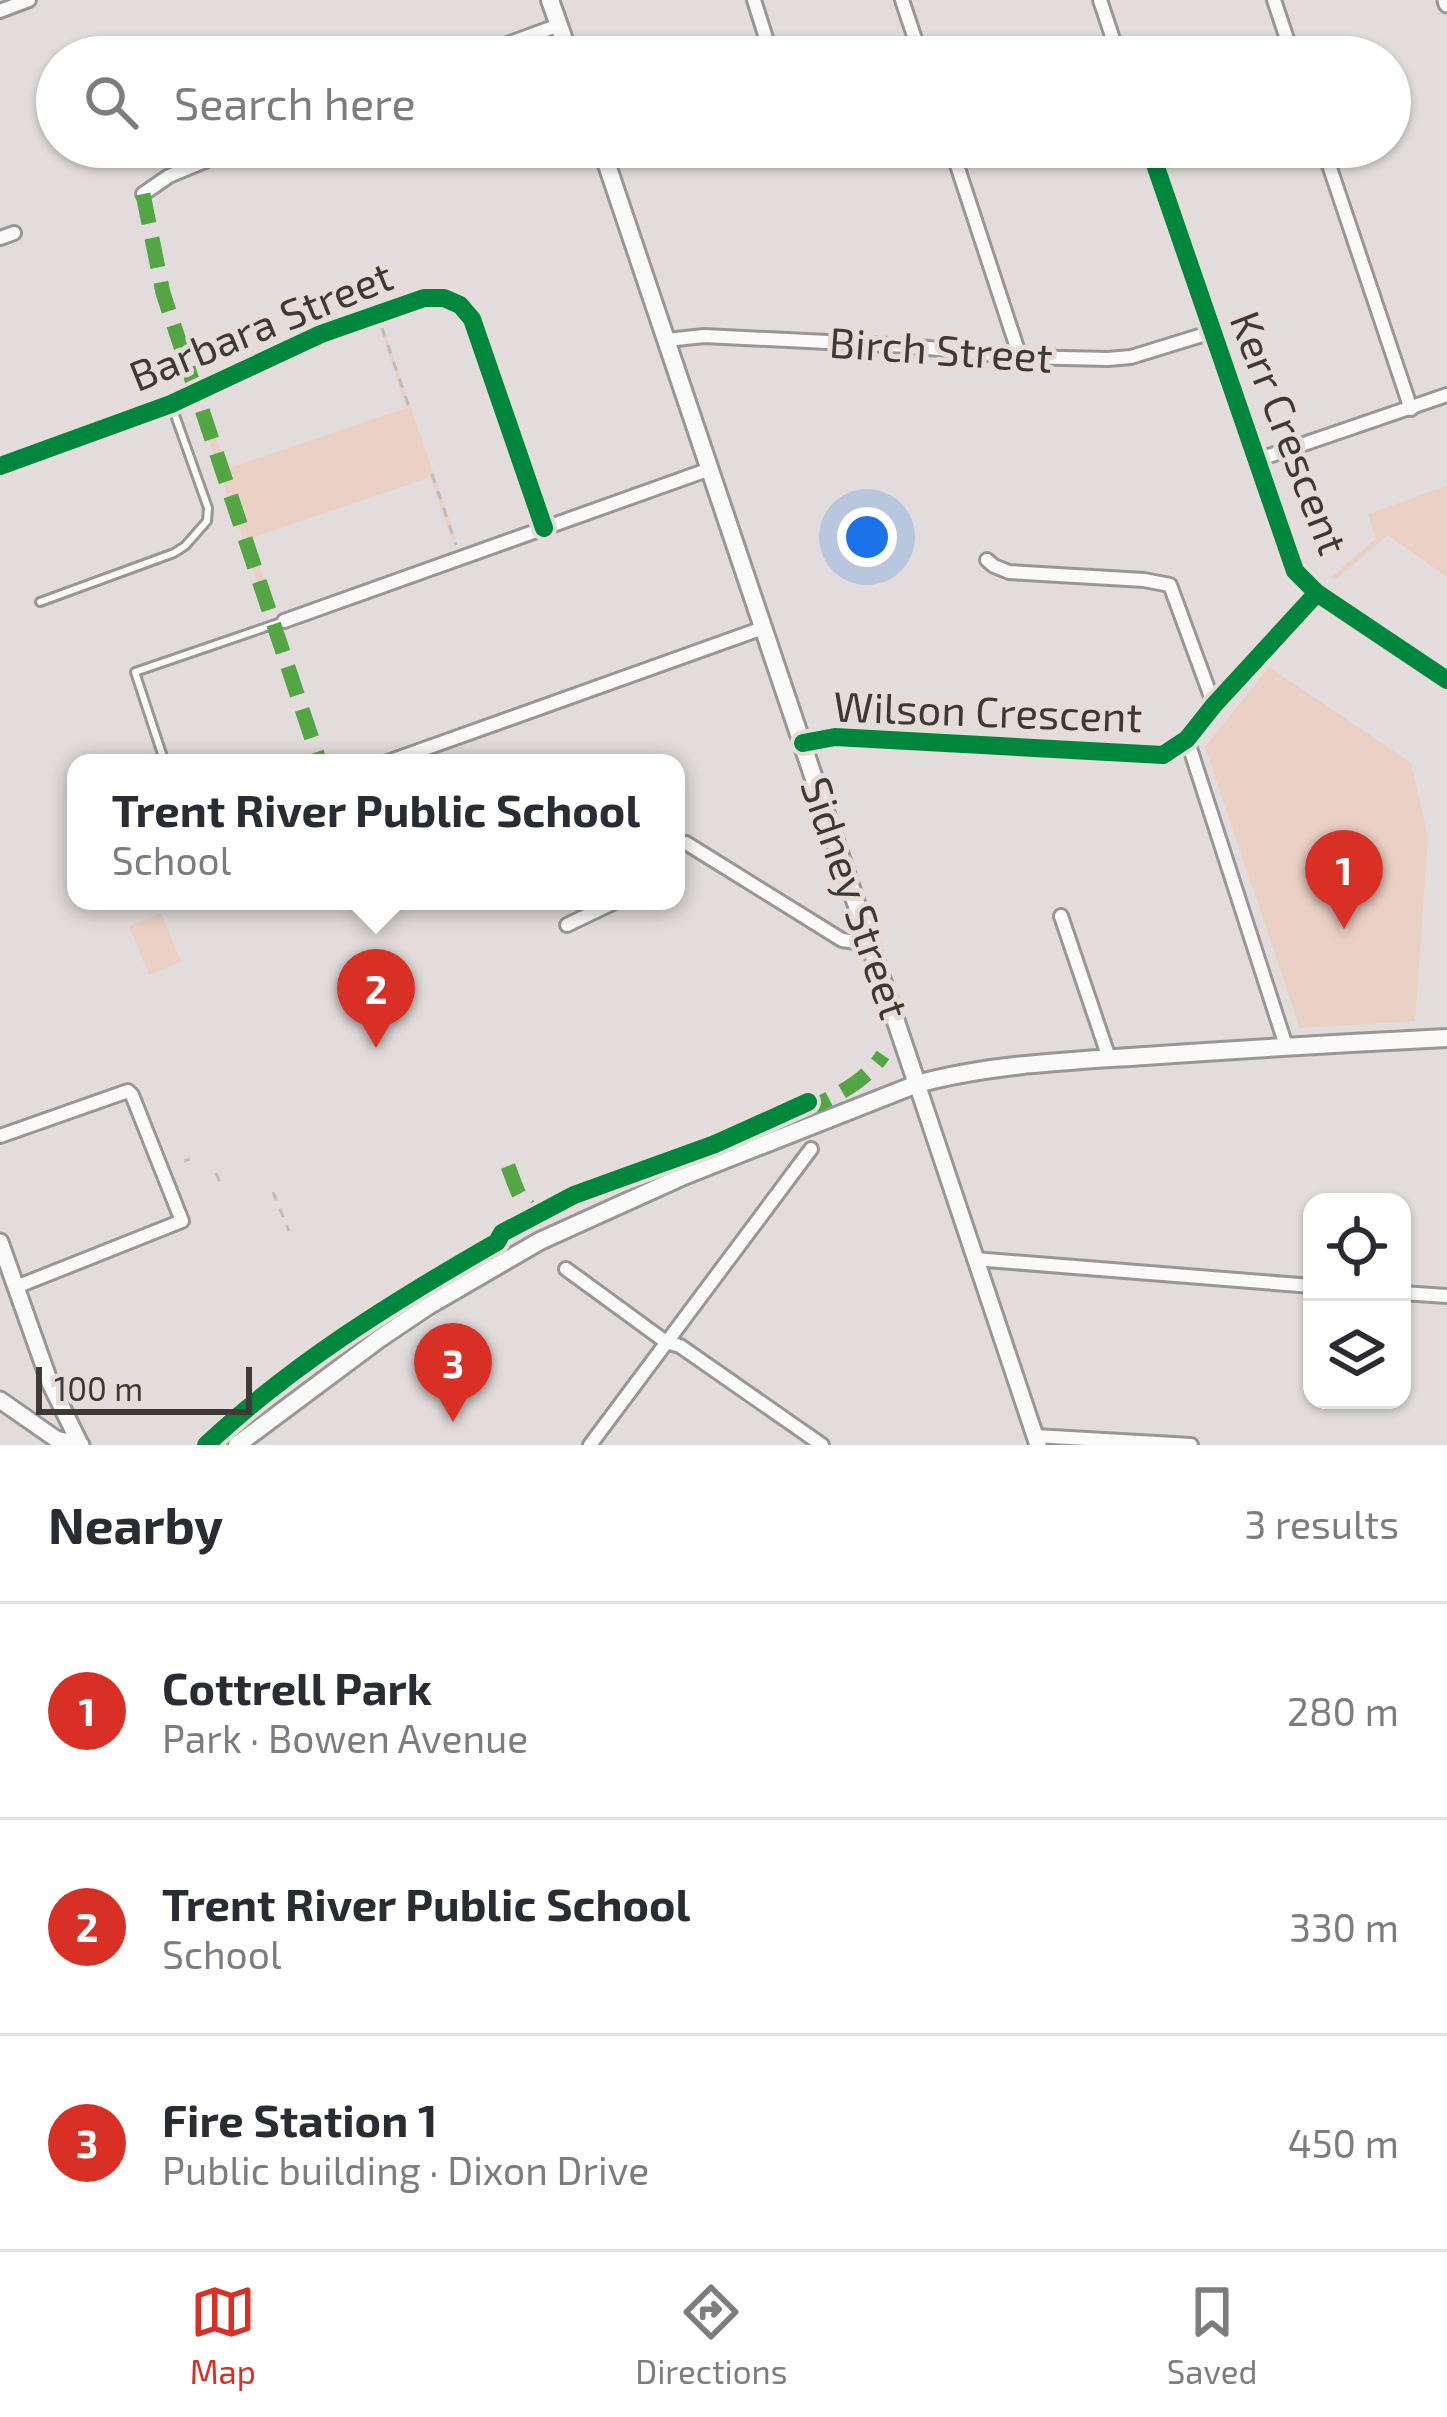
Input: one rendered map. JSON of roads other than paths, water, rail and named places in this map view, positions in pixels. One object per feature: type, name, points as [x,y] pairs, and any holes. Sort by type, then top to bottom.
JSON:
[{"type":"main road","points":[[550,0],[563,36]]},
{"type":"main road","name":"Sidney Street","points":[[608,168],[917,1084]]},
{"type":"main road","points":[[237,1445],[379,1339],[554,1234],[771,1140],[917,1084],[983,1071],[1109,1058],[1447,1038]]},
{"type":"street","points":[[0,11],[29,0]]},
{"type":"street","points":[[754,0],[765,36]]},
{"type":"street","points":[[902,0],[914,36]]},
{"type":"street","points":[[1100,0],[1112,36]]},
{"type":"street","points":[[1274,0],[1286,36]]},
{"type":"street","points":[[531,36],[559,26]]},
{"type":"street","points":[[142,194],[188,168]]},
{"type":"street","points":[[958,168],[1020,357]]},
{"type":"street","name":"Kerr Crescent","points":[[1157,168],[1295,572],[1317,593],[1447,680]]},
{"type":"street","points":[[1330,168],[1411,409]]},
{"type":"street","name":"Barbara Street","points":[[0,466],[171,404],[322,334],[424,298],[444,298],[460,305],[472,319],[544,528]]},
{"type":"street","name":"Birch Street","points":[[667,340],[704,336],[1020,357],[1131,357],[1212,332]]},
{"type":"street","points":[[1257,460],[1447,395]]},
{"type":"street","points":[[284,621],[710,469]]},
{"type":"street","points":[[987,560],[1009,572],[1170,585],[1214,705]]},
{"type":"street","name":"Wilson Crescent","points":[[802,743],[835,737],[1163,755],[1187,739],[1317,593]]},
{"type":"street","points":[[411,754],[763,628]]},
{"type":"street","points":[[1187,739],[1286,1046]]},
{"type":"street","points":[[685,843],[842,940],[870,944]]},
{"type":"street","points":[[567,926],[598,910]]},
{"type":"street","points":[[1060,916],[1109,1058]]},
{"type":"street","name":"Sidney Street","points":[[917,1084],[1036,1440]]},
{"type":"street","points":[[0,1136],[122,1091],[132,1094],[182,1221],[16,1287]]},
{"type":"street","points":[[590,1445],[811,1149]]},
{"type":"street","points":[[0,1242],[50,1383],[81,1445]]},
{"type":"street","points":[[974,1258],[1303,1285]]},
{"type":"street","points":[[566,1269],[822,1445]]},
{"type":"street","points":[[1411,1294],[1447,1296]]},
{"type":"street","points":[[0,1400],[56,1439],[81,1445]]},
{"type":"street","points":[[1036,1440],[1191,1445]]},
{"type":"lane","points":[[40,602],[174,553],[207,521],[208,508],[171,404]]},
{"type":"lane","points":[[162,754],[135,672],[284,621]]},
{"type":"place","name":"Cottrell Park","points":[[1344,929]]},
{"type":"place","name":"Trent River Public School","points":[[376,1048]]},
{"type":"place","name":"Fire Station 1","points":[[453,1422]]}]
